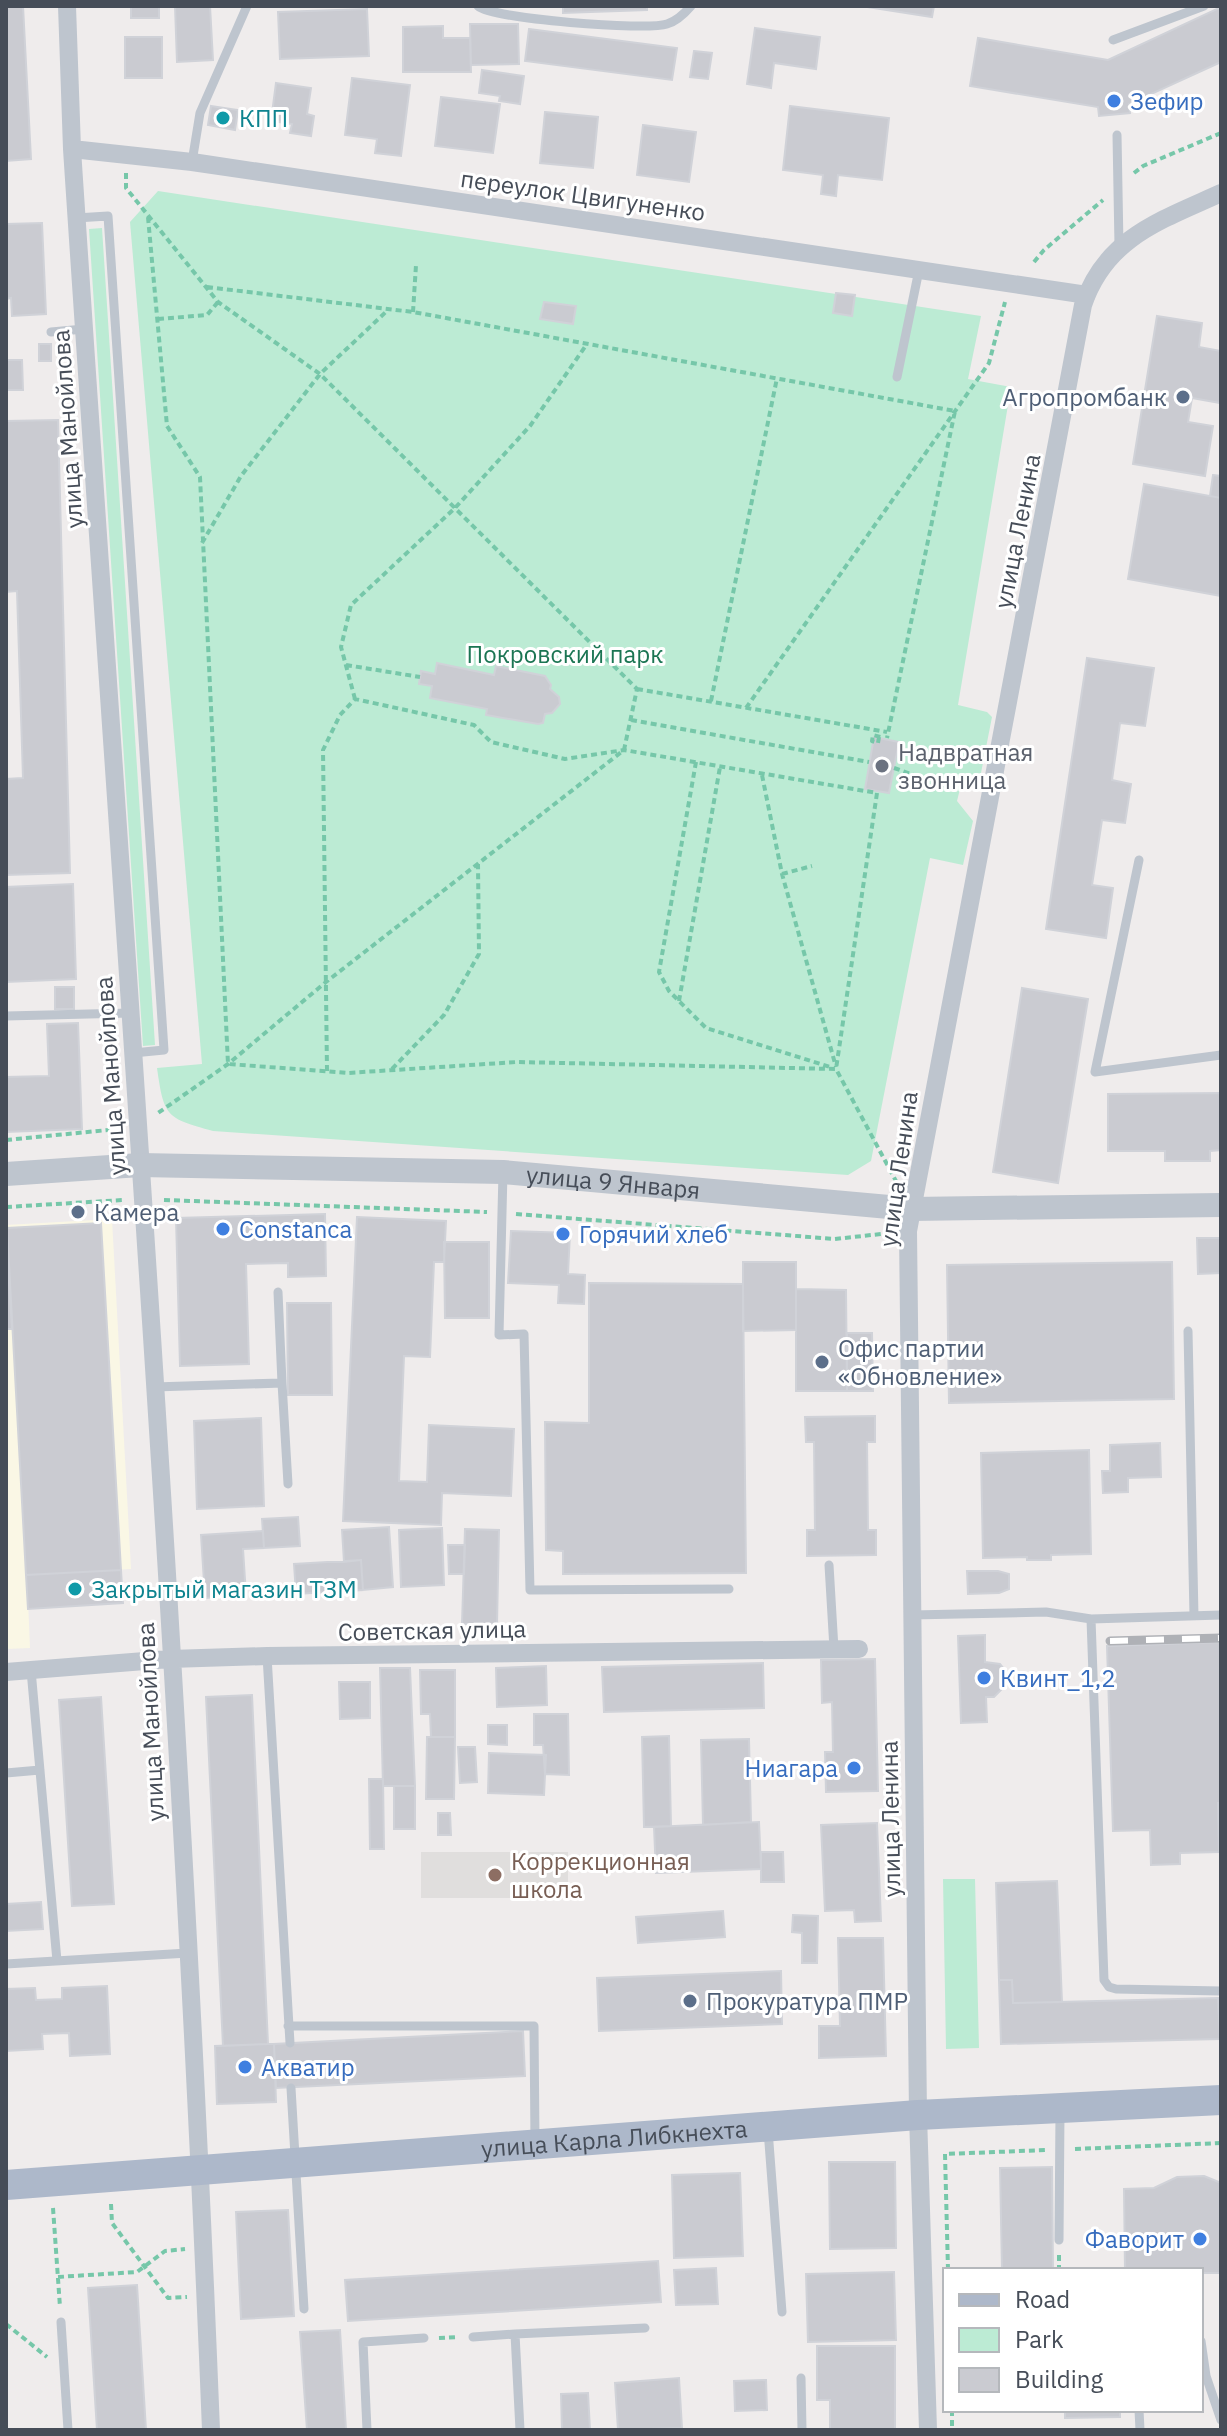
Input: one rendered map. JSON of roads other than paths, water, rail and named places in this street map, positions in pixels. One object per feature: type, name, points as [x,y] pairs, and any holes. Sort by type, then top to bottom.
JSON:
[{"type":"main road","name":"улица Карла Либкнехта","points":[[6,2185],[918,2115],[1221,2100]]},
{"type":"street","name":"улица Манойлова","points":[[67,6],[76,218],[138,1128],[188,1953],[211,2430]]},
{"type":"street","name":"переулок Цвигуненко","points":[[72,149],[192,162],[1087,295]]},
{"type":"street","name":"улица Ленина","points":[[928,2430],[918,2115],[909,1220],[1087,295],[1119,246],[1144,228],[1221,193]]},
{"type":"street","name":"улица 9 Января","points":[[6,1174],[140,1165],[503,1172],[909,1220],[1221,1205]]},
{"type":"street","name":"Советская улица","points":[[6,1672],[170,1659],[267,1656],[859,1649]]},
{"type":"lane","points":[[192,162],[200,113],[247,6]]},
{"type":"lane","points":[[478,6],[493,14],[556,22],[660,26],[677,19],[691,6]]},
{"type":"lane","points":[[1113,40],[1204,6]]},
{"type":"lane","points":[[1117,135],[1119,246]]},
{"type":"lane","points":[[76,218],[108,216],[164,1050],[133,1053]]},
{"type":"lane","points":[[897,377],[919,270]]},
{"type":"lane","points":[[51,332],[84,329]]},
{"type":"lane","points":[[1139,860],[1095,1072],[1221,1055]]},
{"type":"lane","points":[[6,1016],[130,1013]]},
{"type":"lane","points":[[503,1172],[499,1335],[524,1334],[530,1590],[729,1589]]},
{"type":"lane","points":[[278,1292],[288,1484]]},
{"type":"lane","points":[[1188,1331],[1194,1616]]},
{"type":"lane","points":[[154,1387],[282,1383]]},
{"type":"lane","points":[[829,1565],[834,1649]]},
{"type":"lane","points":[[912,1615],[1046,1612],[1091,1619],[1221,1615]]},
{"type":"lane","points":[[1091,1619],[1104,1980],[1109,1987],[1116,1989],[1221,1991]]},
{"type":"lane","points":[[267,1656],[290,2043]]},
{"type":"lane","points":[[31,1670],[57,1961]]},
{"type":"lane","points":[[6,1773],[40,1770]]},
{"type":"lane","points":[[6,1964],[188,1953]]},
{"type":"lane","points":[[288,2026],[534,2026],[535,2145]]},
{"type":"lane","points":[[291,2088],[304,2309]]},
{"type":"lane","points":[[1059,2240],[1060,2108]]},
{"type":"lane","points":[[767,2127],[782,2312]]},
{"type":"lane","points":[[61,2322],[68,2430]]},
{"type":"lane","points":[[473,2337],[645,2328]]},
{"type":"lane","points":[[515,2334],[520,2430]]},
{"type":"lane","points":[[367,2430],[363,2342],[424,2338]]},
{"type":"lane","points":[[1203,2355],[1206,2376],[1221,2420]]},
{"type":"lane","points":[[801,2378],[802,2430]]},
{"type":"railway","points":[[1110,1641],[1221,1638]]},
{"type":"place","name":"Зефир","points":[[1114,101]]},
{"type":"place","name":"КПП","points":[[223,118]]},
{"type":"place","name":"Агропромбанк","points":[[1183,397]]},
{"type":"place","name":"Надвратная звонница","points":[[882,766]]},
{"type":"place","name":"Камера","points":[[78,1212]]},
{"type":"place","name":"Constanca","points":[[223,1229]]},
{"type":"place","name":"Горячий хлеб","points":[[563,1234]]},
{"type":"place","name":"Офис партии «Обновление»","points":[[822,1362]]},
{"type":"place","name":"Закрытый магазин ТЗМ","points":[[75,1589]]},
{"type":"place","name":"Квинт_1,2","points":[[984,1678]]},
{"type":"place","name":"Ниагара","points":[[854,1768]]},
{"type":"place","name":"Коррекционная школа","points":[[495,1875]]},
{"type":"place","name":"Прокуратура ПМР","points":[[690,2001]]},
{"type":"place","name":"Акватир","points":[[245,2067]]},
{"type":"place","name":"Фаворит","points":[[1200,2239]]},
{"type":"park label","name":"Покровский парк","points":[[565,654]]}]
